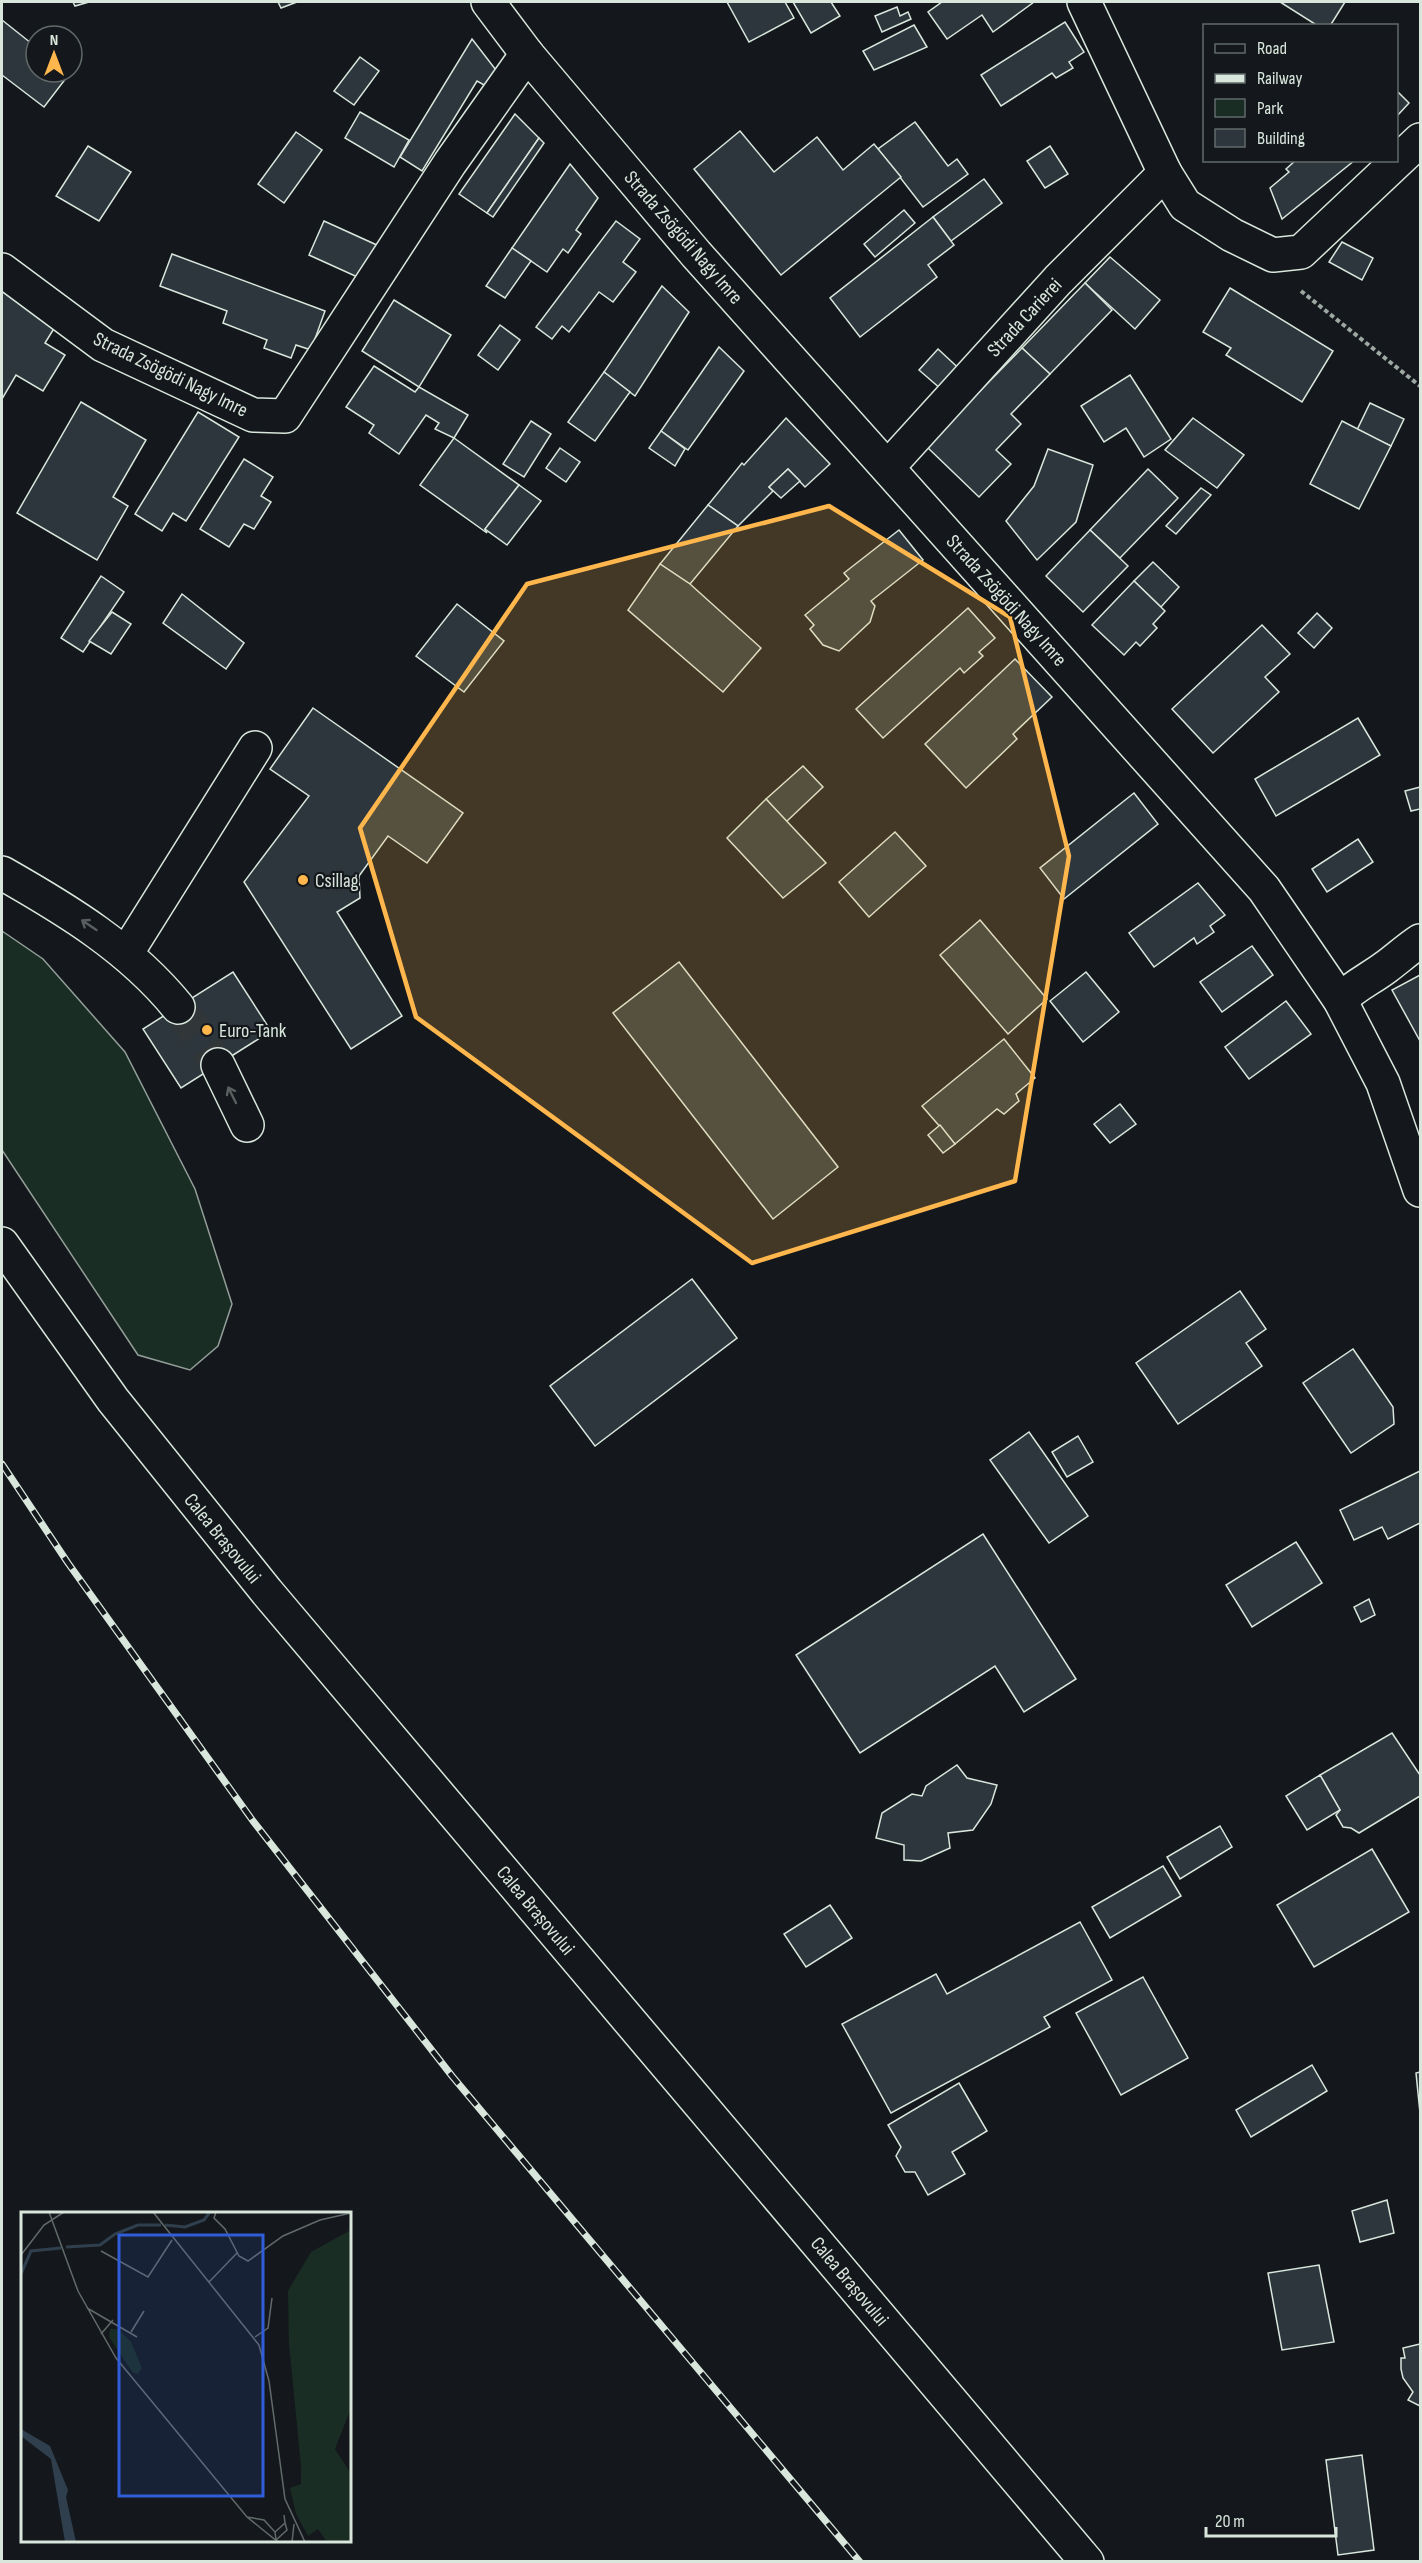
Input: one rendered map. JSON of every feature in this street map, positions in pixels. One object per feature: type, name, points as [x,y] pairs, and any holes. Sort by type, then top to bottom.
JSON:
[{"type":"main road","name":"Strada Zsögödi Nagy Imre","points":[[488,2],[527,54],[696,254],[1264,889],[1340,1000],[1383,1083],[1420,1190]]},
{"type":"main road","points":[[1084,2],[1165,173],[1185,205],[1232,235],[1273,255],[1301,252],[1397,162]]},
{"type":"main road","name":"Strada Zsögödi Nagy Imre","points":[[2,270],[103,345],[253,415],[285,416],[450,163],[527,54]]},
{"type":"main road","points":[[1398,161],[1420,140]]},
{"type":"main road","name":"Strada Carierei","points":[[888,467],[1059,280],[1165,173]]},
{"type":"main road","points":[[126,954],[255,748]]},
{"type":"main road","points":[[2,873],[52,901],[126,954],[155,980],[178,1007]]},
{"type":"main road","points":[[1340,1000],[1354,986],[1387,967],[1401,953],[1420,941]]},
{"type":"main road","points":[[218,1065],[247,1125]]},
{"type":"main road","name":"Calea Brașovului","points":[[2,1244],[114,1400],[260,1583],[1087,2562]]},
{"type":"path","points":[[1273,255],[1306,297],[1420,386]]},
{"type":"highlighted area","points":[[829,506],[1010,617],[1069,856],[1015,1181],[752,1263],[416,1017],[360,828],[527,584]]},
{"type":"green space","points":[[2,931],[43,959],[125,1052],[195,1189],[232,1304],[218,1346],[190,1370],[138,1355],[2,1150]]},
{"type":"building","points":[[73,2],[89,2],[75,6]]},
{"type":"building","points":[[278,2],[297,2],[281,8]]},
{"type":"building","points":[[727,2],[785,2],[794,18],[749,42]]},
{"type":"building","points":[[793,2],[831,2],[840,16],[811,33]]},
{"type":"building","points":[[942,2],[1034,2],[993,32],[982,15],[947,39],[928,12]]},
{"type":"building","points":[[1280,2],[1345,2],[1331,24],[1315,24]]},
{"type":"building","points":[[897,7],[900,16],[908,12],[911,19],[882,32],[875,16]]},
{"type":"building","points":[[2,20],[24,37],[24,84],[62,84],[44,107],[2,75]]},
{"type":"building","points":[[1065,22],[1084,52],[1069,62],[1073,68],[1056,78],[1052,73],[1001,106],[981,75]]},
{"type":"building","points":[[914,25],[927,47],[874,70],[863,51]]},
{"type":"building","points":[[472,39],[496,70],[486,86],[477,81],[422,171],[400,157]]},
{"type":"building","points":[[360,57],[379,71],[354,105],[334,91]]},
{"type":"building","points":[[1398,92],[1409,103],[1398,115]]},
{"type":"building","points":[[360,112],[409,140],[394,167],[345,138]]},
{"type":"building","points":[[515,114],[539,138],[487,213],[459,194]]},
{"type":"building","points":[[915,122],[948,166],[957,159],[968,174],[923,207],[878,149]]},
{"type":"building","points":[[740,131],[774,172],[817,137],[843,170],[874,144],[901,177],[781,275],[694,169]]},
{"type":"building","points":[[296,132],[322,150],[284,203],[258,184]]},
{"type":"building","points":[[539,138],[544,143],[493,217],[487,213]]},
{"type":"building","points":[[88,146],[131,172],[99,221],[56,196]]},
{"type":"building","points":[[1050,146],[1068,174],[1045,188],[1027,161]]},
{"type":"building","points":[[1294,162],[1353,162],[1282,219],[1270,188],[1289,172],[1286,169]]},
{"type":"building","points":[[570,164],[598,198],[576,230],[581,234],[568,253],[563,249],[547,272],[512,248]]},
{"type":"building","points":[[984,179],[1002,203],[951,241],[933,217]]},
{"type":"building","points":[[904,210],[915,223],[875,257],[864,244]]},
{"type":"building","points":[[933,217],[954,245],[928,265],[937,277],[860,337],[830,298]]},
{"type":"building","points":[[324,221],[379,246],[364,280],[309,255]]},
{"type":"building","points":[[616,221],[640,239],[623,262],[636,272],[613,302],[599,292],[569,332],[562,326],[552,339],[536,327]]},
{"type":"building","points":[[1342,242],[1373,258],[1362,280],[1329,262]]},
{"type":"building","points":[[512,248],[531,261],[505,298],[486,286]]},
{"type":"building","points":[[172,254],[325,311],[311,350],[296,345],[291,358],[264,348],[267,340],[223,323],[227,311],[160,286]]},
{"type":"building","points":[[1110,257],[1160,300],[1135,329],[1085,283]]},
{"type":"building","points":[[1085,283],[1112,310],[1050,374],[1022,348]]},
{"type":"building","points":[[662,286],[689,312],[635,396],[604,372]]},
{"type":"building","points":[[1230,288],[1333,351],[1302,402],[1226,355],[1231,348],[1203,332]]},
{"type":"building","points":[[2,289],[58,322],[45,343],[65,355],[43,391],[16,375],[2,399]]},
{"type":"building","points":[[394,300],[451,335],[419,387],[362,351]]},
{"type":"building","points":[[500,325],[520,340],[498,370],[478,355]]},
{"type":"building","points":[[719,347],[744,371],[688,450],[661,431]]},
{"type":"building","points":[[1022,348],[1050,374],[1011,414],[1021,424],[996,450],[1011,464],[979,497],[926,446]]},
{"type":"building","points":[[938,349],[967,376],[949,396],[919,370]]},
{"type":"building","points":[[374,366],[415,392],[419,387],[468,415],[454,438],[435,429],[439,423],[426,415],[399,454],[369,433],[374,425],[346,407]]},
{"type":"building","points":[[604,372],[630,392],[595,441],[568,422]]},
{"type":"building","points":[[1130,375],[1171,439],[1144,457],[1126,428],[1104,442],[1081,406]]},
{"type":"building","points":[[81,402],[146,440],[113,497],[128,506],[97,560],[17,513]]},
{"type":"building","points":[[1370,403],[1404,419],[1391,446],[1357,430]]},
{"type":"building","points":[[198,412],[239,437],[186,521],[173,513],[162,531],[135,514]]},
{"type":"building","points":[[786,418],[830,464],[805,487],[788,469],[769,487],[773,491],[738,526],[708,505],[742,463],[744,465]]},
{"type":"building","points":[[1193,418],[1244,455],[1217,488],[1165,450]]},
{"type":"building","points":[[531,421],[551,434],[524,477],[503,464]]},
{"type":"building","points":[[1342,421],[1391,446],[1359,509],[1310,484]]},
{"type":"building","points":[[661,431],[685,449],[675,466],[649,448]]},
{"type":"building","points":[[454,438],[519,485],[485,529],[487,533],[420,485]]},
{"type":"building","points":[[560,448],[580,462],[566,482],[546,468]]},
{"type":"building","points":[[1048,449],[1093,465],[1076,522],[1037,560],[1006,521],[1034,486]]},
{"type":"building","points":[[244,459],[273,477],[261,496],[271,502],[254,529],[244,524],[229,547],[200,529]]},
{"type":"building","points":[[788,469],[800,481],[781,498],[769,487]]},
{"type":"building","points":[[1148,469],[1178,498],[1120,558],[1090,530]]},
{"type":"building","points":[[519,485],[541,501],[507,545],[485,529]]},
{"type":"building","points":[[1201,488],[1211,495],[1176,534],[1166,526]]},
{"type":"building","points":[[708,505],[738,526],[690,584],[660,564]]},
{"type":"building","points":[[899,530],[923,560],[871,601],[875,606],[870,622],[839,651],[823,645],[810,629],[814,625],[805,615],[849,579],[844,573]]},
{"type":"building","points":[[1090,530],[1128,566],[1083,612],[1046,576]]},
{"type":"building","points":[[1153,562],[1179,587],[1161,607],[1134,581]]},
{"type":"building","points":[[660,564],[690,584],[761,648],[723,692],[628,610]]},
{"type":"building","points":[[101,576],[124,592],[83,652],[61,638]]},
{"type":"building","points":[[1134,581],[1165,611],[1153,624],[1157,628],[1140,646],[1136,642],[1124,655],[1092,625]]},
{"type":"building","points":[[182,594],[244,643],[226,669],[163,623]]},
{"type":"building","points":[[457,604],[504,641],[464,692],[416,656]]},
{"type":"building","points":[[968,608],[995,638],[979,652],[983,656],[964,673],[960,668],[883,738],[856,709]]},
{"type":"building","points":[[112,612],[131,624],[111,654],[89,641]]},
{"type":"building","points":[[1317,613],[1332,628],[1314,648],[1298,633]]},
{"type":"building","points":[[1262,625],[1290,654],[1265,677],[1279,692],[1213,753],[1172,709]]},
{"type":"building","points":[[1015,659],[1052,697],[1013,734],[1017,739],[966,788],[925,744]]},
{"type":"building","name":"Csillag","points":[[313,708],[463,813],[427,863],[388,836],[359,876],[360,898],[337,912],[402,1016],[351,1049],[244,882],[309,796],[270,769]]},
{"type":"building","points":[[1358,718],[1380,755],[1276,816],[1255,779]]},
{"type":"building","points":[[803,766],[823,787],[786,822],[766,799]]},
{"type":"building","points":[[1420,787],[1420,809],[1411,811],[1405,791]]},
{"type":"building","points":[[1134,793],[1158,824],[1064,899],[1040,868]]},
{"type":"building","points":[[766,799],[826,863],[783,898],[727,838]]},
{"type":"building","points":[[895,832],[926,866],[869,917],[839,882]]},
{"type":"building","points":[[1358,839],[1373,862],[1327,892],[1312,869]]},
{"type":"building","points":[[1198,883],[1225,915],[1210,926],[1214,932],[1197,944],[1194,938],[1154,967],[1129,933]]},
{"type":"building","points":[[980,920],[1047,999],[1008,1034],[940,955]]},
{"type":"building","points":[[1252,946],[1273,975],[1222,1012],[1200,982]]},
{"type":"building","points":[[679,962],[838,1167],[773,1219],[613,1013]]},
{"type":"building","name":"Euro-Tank","points":[[233,972],[271,1031],[181,1088],[143,1029]]},
{"type":"building","points":[[1086,972],[1119,1012],[1083,1042],[1050,1001]]},
{"type":"building","points":[[1420,975],[1420,1041],[1392,990]]},
{"type":"building","points":[[1286,1001],[1311,1034],[1249,1079],[1225,1047]]},
{"type":"building","points":[[1004,1039],[1035,1078],[1016,1094],[1019,1101],[1004,1114],[997,1109],[955,1144],[922,1106]]},
{"type":"building","points":[[1120,1104],[1136,1124],[1110,1143],[1094,1124]]},
{"type":"building","points":[[940,1125],[955,1144],[943,1153],[928,1135]]},
{"type":"building","points":[[692,1279],[737,1338],[595,1446],[550,1386]]},
{"type":"building","points":[[1240,1291],[1266,1329],[1246,1343],[1262,1366],[1178,1424],[1136,1363]]},
{"type":"building","points":[[1353,1349],[1393,1407],[1394,1424],[1351,1453],[1303,1383]]},
{"type":"building","points":[[1029,1432],[1088,1516],[1049,1543],[990,1460]]},
{"type":"building","points":[[1078,1436],[1093,1462],[1067,1477],[1052,1452]]},
{"type":"building","points":[[1420,1471],[1420,1523],[1388,1539],[1382,1527],[1354,1540],[1340,1510]]},
{"type":"building","points":[[983,1534],[1076,1679],[1024,1712],[995,1666],[860,1753],[796,1655]]},
{"type":"building","points":[[1296,1542],[1322,1583],[1252,1627],[1226,1585]]},
{"type":"building","points":[[1369,1599],[1375,1615],[1361,1622],[1354,1607]]},
{"type":"building","points":[[1392,1733],[1420,1775],[1420,1796],[1359,1833],[1351,1828],[1343,1827],[1336,1815],[1340,1810],[1320,1775]]},
{"type":"building","points":[[957,1765],[967,1778],[997,1785],[991,1804],[973,1830],[948,1833],[950,1848],[921,1861],[904,1860],[904,1845],[876,1838],[882,1813],[912,1794],[922,1796],[926,1786]]},
{"type":"building","points":[[1320,1775],[1340,1810],[1307,1830],[1286,1796]]},
{"type":"building","points":[[1220,1826],[1232,1847],[1180,1879],[1167,1857]]},
{"type":"building","points":[[1372,1849],[1409,1912],[1314,1967],[1277,1905]]},
{"type":"building","points":[[1163,1866],[1181,1896],[1110,1938],[1092,1907]]},
{"type":"building","points":[[830,1905],[852,1938],[806,1967],[784,1934]]},
{"type":"building","points":[[1080,1922],[1112,1980],[1044,2017],[1050,2027],[891,2113],[842,2024],[936,1974],[947,1994]]},
{"type":"building","points":[[1143,1977],[1188,2058],[1121,2095],[1076,2013]]},
{"type":"building","points":[[1312,2065],[1327,2091],[1251,2137],[1236,2110]]},
{"type":"building","points":[[1420,2072],[1420,2113],[1416,2073]]},
{"type":"building","points":[[959,2083],[987,2131],[952,2152],[965,2174],[928,2195],[915,2172],[905,2172],[896,2156],[901,2147],[888,2125]]},
{"type":"building","points":[[1387,2200],[1394,2233],[1360,2242],[1352,2211]]},
{"type":"building","points":[[1319,2265],[1334,2342],[1282,2350],[1268,2273]]},
{"type":"building","points":[[1420,2344],[1420,2406],[1408,2400],[1413,2392],[1403,2378],[1401,2358],[1405,2358],[1403,2348]]},
{"type":"building","points":[[1362,2455],[1374,2550],[1338,2555],[1326,2460]]},
{"type":"tunnel","points":[[178,1007],[218,1065]]},
{"type":"railway","points":[[2,1464],[68,1563],[253,1821],[452,2076],[860,2562]]},
{"type":"place","name":"Csillag","points":[[303,880]]},
{"type":"place","name":"Euro-Tank","points":[[207,1030]]}]
